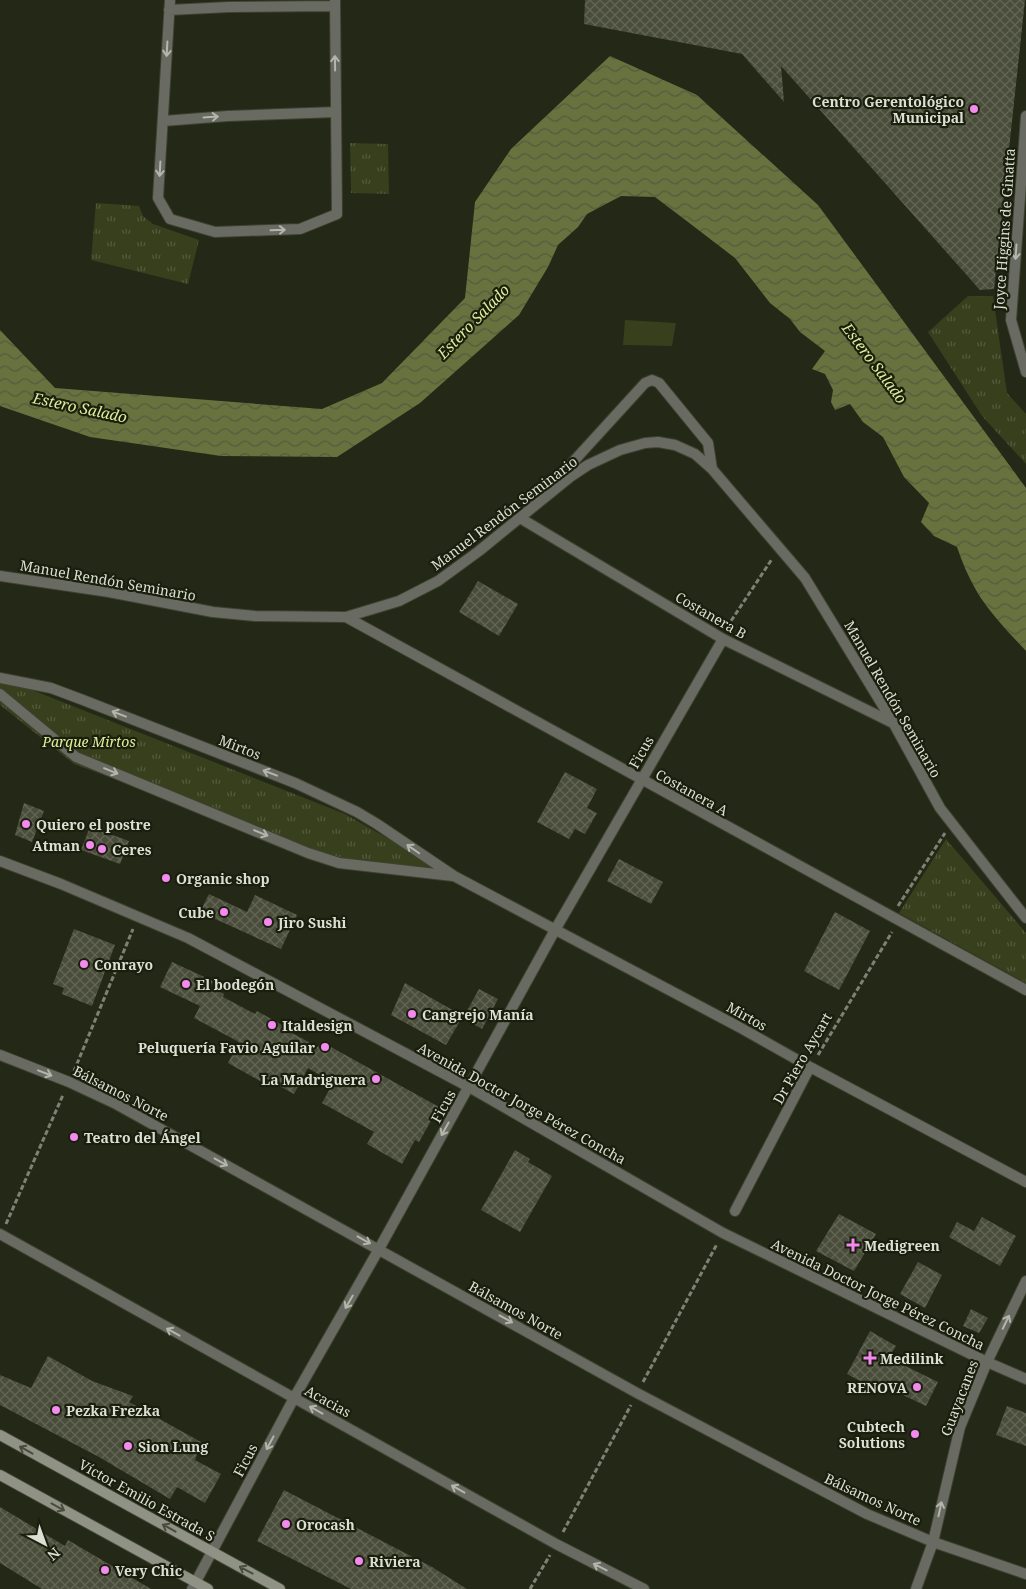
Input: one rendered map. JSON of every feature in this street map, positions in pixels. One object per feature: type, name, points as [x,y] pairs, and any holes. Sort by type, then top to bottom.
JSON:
[{"type":"main road","name":"Víctor Emilio Estrada S","points":[[0,1435],[280,1589]]},
{"type":"main road","points":[[0,1475],[194,1586],[208,1589]]},
{"type":"street","points":[[334,3],[337,214],[300,229],[214,232],[170,219],[158,198],[169,5],[229,7],[334,3]]},
{"type":"street","points":[[163,121],[228,116],[336,112]]},
{"type":"street","name":"Joyce Higgins de Ginatta","points":[[1026,116],[1011,320],[1026,372]]},
{"type":"street","points":[[570,477],[572,463],[645,383],[652,380],[659,383],[708,443],[712,468]]},
{"type":"street","name":"Manuel Rendón Seminario","points":[[0,576],[109,592],[213,612],[256,616],[346,618],[391,604],[438,581],[472,557],[570,477],[608,455],[645,443],[658,442],[682,447],[695,454],[712,468],[780,547],[813,590],[894,724],[940,808],[1026,918]]},
{"type":"street","name":"Costanera B","points":[[520,518],[723,640],[894,724]]},
{"type":"street","name":"Costanera A","points":[[346,618],[1026,990]]},
{"type":"street","name":"Ficus","points":[[194,1586],[294,1398],[379,1249],[555,930],[723,640]]},
{"type":"street","name":"Mirtos","points":[[0,678],[51,688],[68,694],[296,783],[367,817],[454,876],[1026,1182]]},
{"type":"street","name":"Mirtos","points":[[0,694],[76,756],[308,853],[339,863],[454,876]]},
{"type":"street","name":"Avenida Doctor Jorge Pérez Concha","points":[[0,861],[61,884],[188,938],[469,1087],[723,1233],[987,1362],[1026,1378]]},
{"type":"street","name":"Bálsamos Norte","points":[[0,1055],[114,1102],[637,1393],[867,1514],[933,1542],[1026,1574]]},
{"type":"street","name":"Dr Piero Aycart","points":[[735,1211],[810,1067]]},
{"type":"street","name":"Acacias","points":[[0,1234],[556,1544],[644,1589]]},
{"type":"street","name":"Guayacanes","points":[[916,1589],[933,1542],[960,1428],[987,1362],[1026,1281]]},
{"type":"path","points":[[723,640],[725,631],[780,547]]},
{"type":"path","name":"Dr Piero Aycart","points":[[810,1067],[951,823]]},
{"type":"green space","points":[[350,143],[388,144],[389,194],[351,193]]},
{"type":"green space","points":[[96,203],[139,206],[143,216],[153,224],[199,240],[188,284],[91,260]]},
{"type":"green space","points":[[968,296],[993,296],[1007,393],[1026,414],[1026,464],[982,416],[928,332]]},
{"type":"green space","points":[[625,320],[676,323],[672,346],[623,345]]},
{"type":"green space","name":"Parque Mirtos","points":[[0,683],[17,684],[345,814],[454,876],[334,861],[74,764],[0,705]]},
{"type":"green space","points":[[946,839],[1026,933],[1026,983],[899,913]]},
{"type":"water","name":"Estero Salado","points":[[610,56],[697,95],[818,205],[1026,488],[1026,651],[986,606],[973,585],[957,547],[934,536],[921,522],[929,503],[904,477],[883,437],[863,422],[850,404],[835,410],[831,402],[833,390],[825,374],[812,369],[825,351],[800,332],[790,319],[770,303],[735,258],[655,197],[621,196],[587,214],[578,227],[558,245],[548,267],[519,315],[420,403],[337,457],[221,456],[90,437],[0,406],[0,330],[55,388],[322,409],[382,383],[465,298],[475,202],[511,149]]},
{"type":"building","points":[[585,0],[1025,0],[994,289],[980,290],[781,66],[784,102],[742,54],[584,24]]},
{"type":"building","points":[[478,581],[518,604],[499,636],[459,612]]},
{"type":"building","points":[[565,772],[597,789],[587,808],[597,813],[585,834],[575,829],[569,839],[537,822]]},
{"type":"building","points":[[24,803],[44,811],[32,842],[15,835]]},
{"type":"building","points":[[90,827],[129,841],[120,864],[81,850]]},
{"type":"building","points":[[619,859],[663,882],[651,904],[607,881]]},
{"type":"building","name":"Jiro Sushi","points":[[209,894],[247,912],[255,895],[297,915],[281,949],[200,912]]},
{"type":"building","points":[[835,912],[870,931],[839,990],[804,971]]},
{"type":"building","name":"Conrayo","points":[[74,929],[115,945],[92,1006],[62,994],[64,988],[53,984]]},
{"type":"building","points":[[172,962],[213,981],[210,987],[224,994],[223,997],[255,1014],[257,1011],[318,1047],[322,1042],[439,1107],[419,1142],[415,1140],[402,1164],[367,1144],[374,1132],[322,1103],[333,1083],[308,1068],[294,1094],[265,1078],[262,1082],[228,1063],[239,1042],[194,1018],[200,1006],[160,987]]},
{"type":"building","points":[[405,983],[463,1016],[446,1045],[391,1015]]},
{"type":"building","points":[[479,989],[498,999],[482,1029],[463,1018]]},
{"type":"building","points":[[515,1150],[530,1159],[528,1162],[552,1176],[520,1232],[481,1210]]},
{"type":"building","points":[[839,1214],[876,1234],[854,1271],[816,1251]]},
{"type":"building","points":[[982,1217],[1016,1236],[1000,1266],[949,1237],[957,1222],[974,1231]]},
{"type":"building","points":[[918,1262],[942,1275],[925,1308],[900,1294]]},
{"type":"building","points":[[971,1309],[988,1318],[979,1333],[963,1326]]},
{"type":"building","points":[[870,1331],[896,1346],[889,1358],[938,1382],[926,1406],[876,1382],[873,1388],[847,1374]]},
{"type":"building","points":[[48,1356],[92,1381],[133,1396],[129,1402],[201,1442],[195,1460],[221,1474],[205,1503],[177,1487],[170,1499],[99,1457],[0,1405],[0,1375],[31,1388]]},
{"type":"building","points":[[1007,1406],[1026,1413],[1026,1446],[996,1435]]},
{"type":"building","points":[[284,1490],[432,1567],[467,1589],[351,1589],[257,1541]]},
{"type":"building","points":[[0,1507],[65,1546],[68,1540],[151,1589],[42,1589],[0,1563]]},
{"type":"place","name":"Centro Gerentológico Municipal","points":[[974,109]]},
{"type":"place","name":"Quiero el postre","points":[[26,824]]},
{"type":"place","name":"Atman","points":[[90,845]]},
{"type":"place","name":"Ceres","points":[[102,849]]},
{"type":"place","name":"Organic shop","points":[[166,878]]},
{"type":"place","name":"Cube","points":[[224,912]]},
{"type":"place","name":"Jiro Sushi","points":[[268,922]]},
{"type":"place","name":"Conrayo","points":[[84,964]]},
{"type":"place","name":"El bodegón","points":[[186,984]]},
{"type":"place","name":"Cangrejo Manía","points":[[412,1014]]},
{"type":"place","name":"Italdesign","points":[[272,1025]]},
{"type":"place","name":"Peluquería Favio Aguilar","points":[[325,1047]]},
{"type":"place","name":"La Madriguera","points":[[376,1079]]},
{"type":"place","name":"Teatro del Ángel","points":[[74,1137]]},
{"type":"place","name":"Medigreen","points":[[853,1245]]},
{"type":"place","name":"Medilink","points":[[870,1358]]},
{"type":"place","name":"RENOVA","points":[[917,1387]]},
{"type":"place","name":"Pezka Frezka","points":[[56,1410]]},
{"type":"place","name":"Cubtech Solutions","points":[[915,1434]]},
{"type":"place","name":"Sion Lung","points":[[128,1446]]},
{"type":"place","name":"Orocash","points":[[286,1524]]},
{"type":"place","name":"Riviera","points":[[359,1561]]},
{"type":"place","name":"Very Chic","points":[[105,1570]]}]
